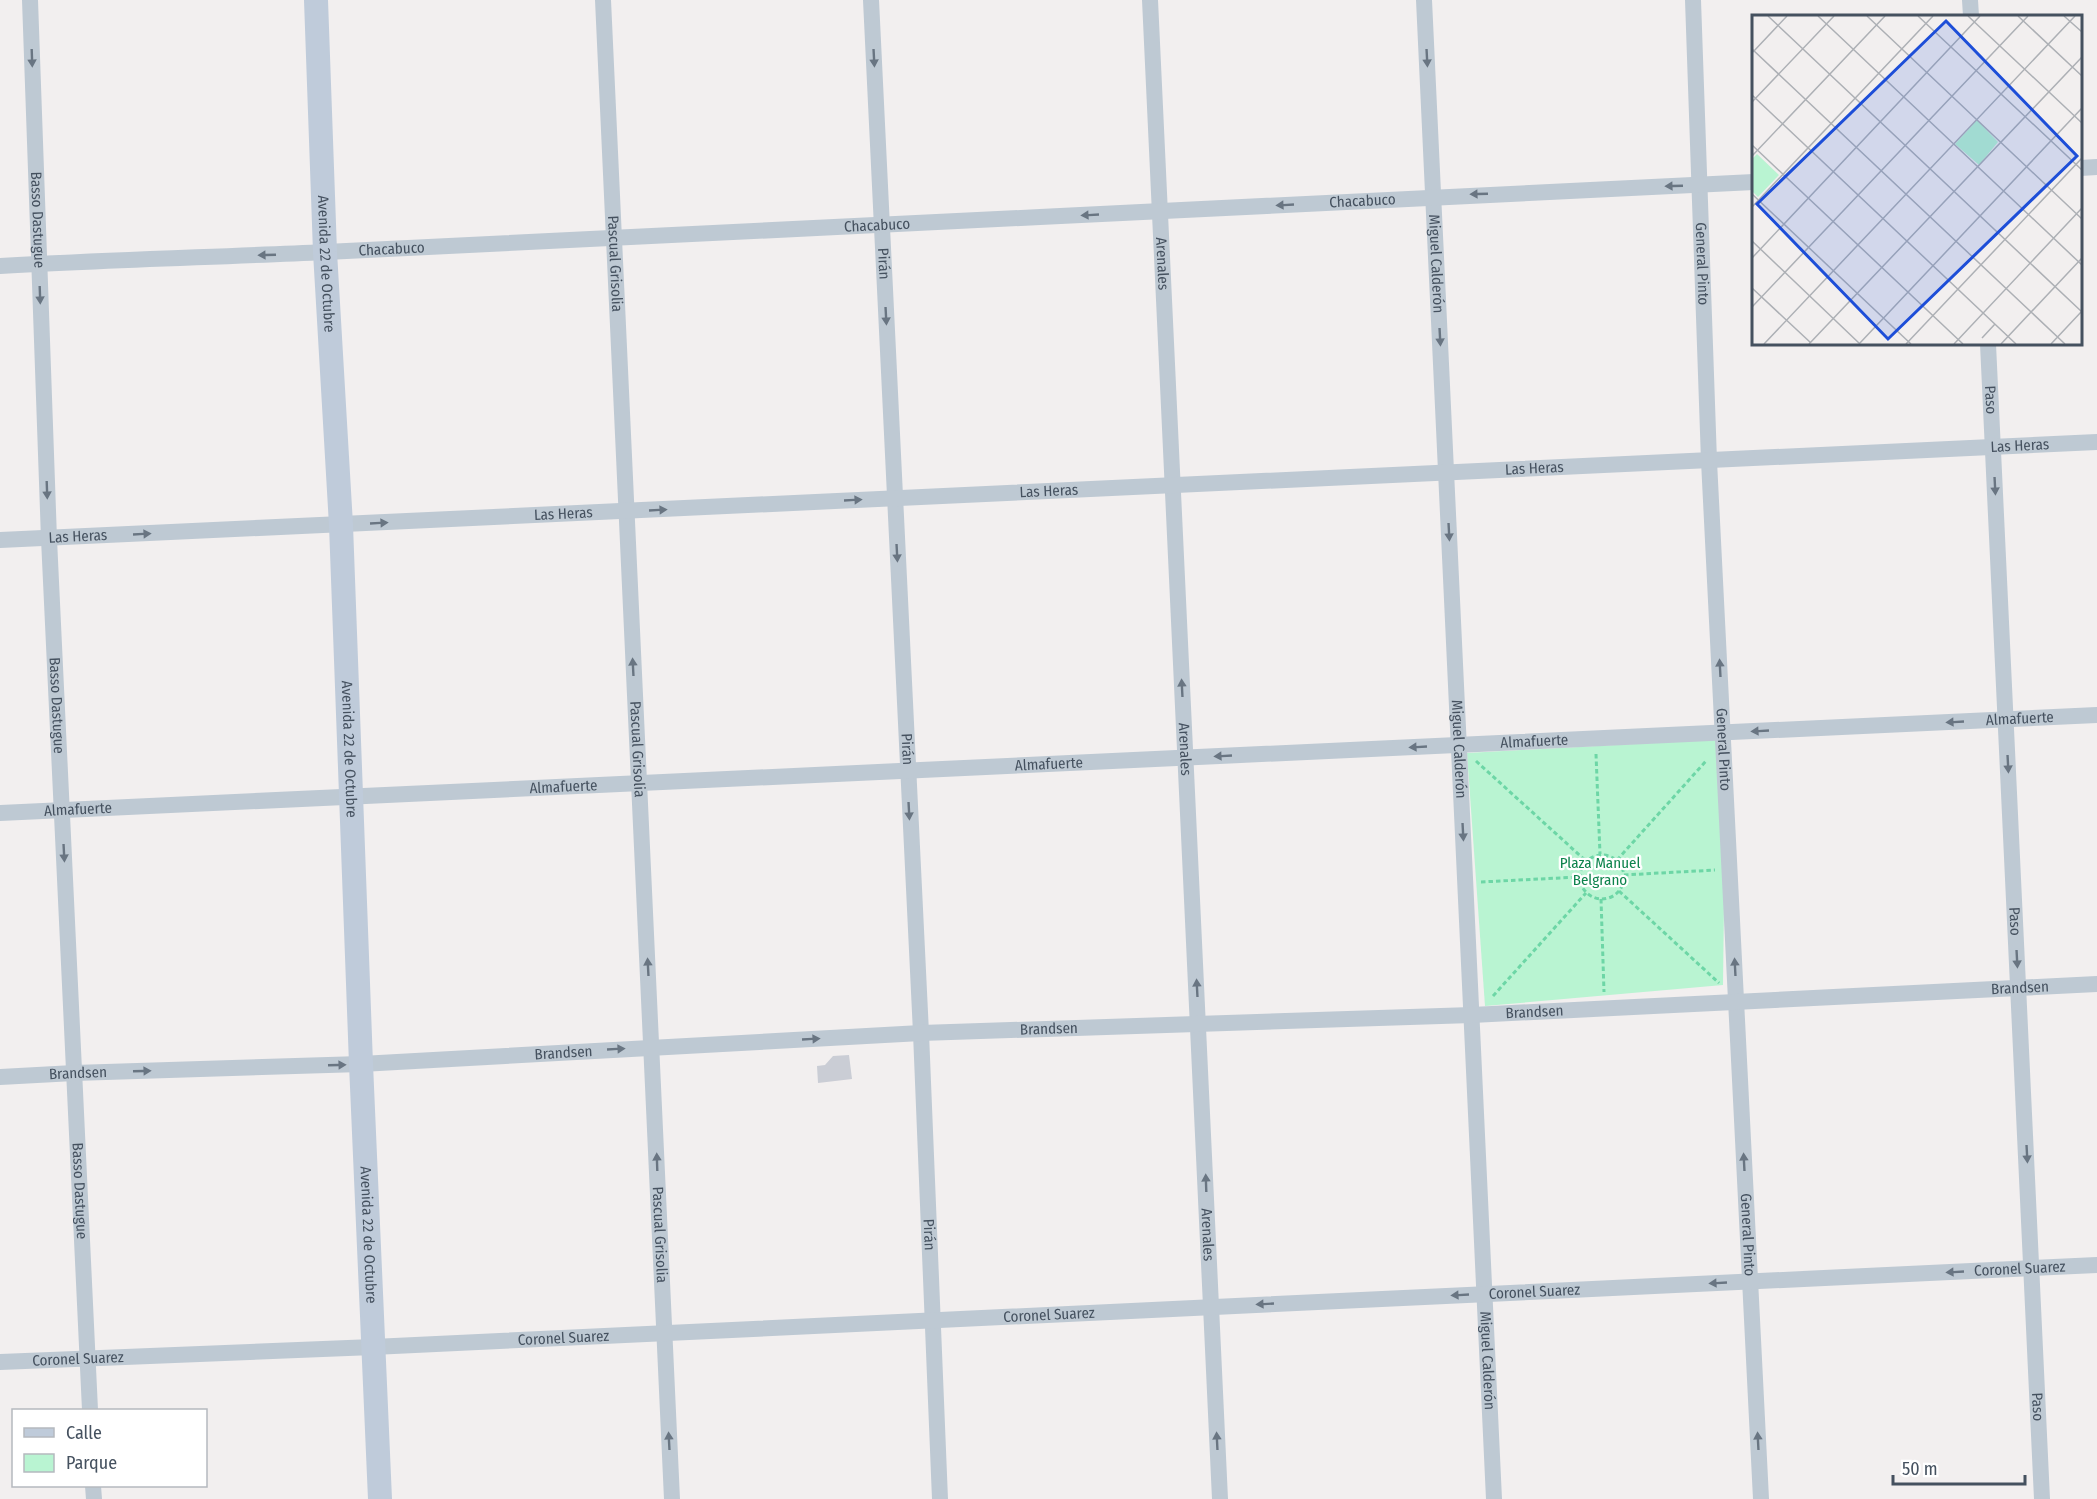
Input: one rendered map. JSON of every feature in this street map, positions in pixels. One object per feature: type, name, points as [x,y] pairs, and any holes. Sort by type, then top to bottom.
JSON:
[{"type":"main road","name":"Avenida 22 de Octubre","points":[[316,0],[325,252],[341,525],[380,1499]]},
{"type":"street","name":"Basso Dastugue","points":[[30,0],[49,538],[90,1409]]},
{"type":"street","name":"Pascual Grisolia","points":[[603,0],[672,1499]]},
{"type":"street","name":"Pirán","points":[[871,0],[921,1033],[940,1499]]},
{"type":"street","name":"Arenales","points":[[1150,0],[1220,1499]]},
{"type":"street","name":"Miguel Calderón","points":[[1424,0],[1494,1499]]},
{"type":"street","name":"General Pinto","points":[[1693,0],[1709,461],[1761,1499]]},
{"type":"street","points":[[1970,0],[1971,15]]},
{"type":"street","points":[[2082,168],[2097,167]]},
{"type":"street","name":"Chacabuco","points":[[0,266],[1160,212],[1433,196],[1752,183]]},
{"type":"street","name":"Paso","points":[[1988,345],[2042,1499]]},
{"type":"street","name":"Las Heras","points":[[0,540],[2097,442]]},
{"type":"street","name":"Almafuerte","points":[[0,813],[2097,715]]},
{"type":"street","name":"Brandsen","points":[[0,1077],[361,1064],[921,1033],[1472,1015],[2097,984]]},
{"type":"street","name":"Coronel Suarez","points":[[0,1362],[374,1347],[2097,1265]]},
{"type":"path","points":[[1596,750],[1600,854]]},
{"type":"path","points":[[1471,767],[1471,756],[1586,861]]},
{"type":"path","points":[[1617,860],[1707,760]]},
{"type":"path","points":[[1600,854],[1617,860],[1624,875],[1619,891],[1613,896],[1601,899],[1586,893],[1582,888],[1580,878],[1581,867],[1586,861],[1600,854]]},
{"type":"path","points":[[1624,875],[1716,870]]},
{"type":"path","points":[[1476,882],[1580,878]]},
{"type":"path","points":[[1619,891],[1725,988]]},
{"type":"path","points":[[1490,1000],[1586,893]]},
{"type":"path","points":[[1601,899],[1605,1002]]},
{"type":"green space","name":"Plaza Manuel Belgrano","points":[[1726,739],[1723,985],[1485,1006],[1467,753]]},
{"type":"building","points":[[849,1055],[852,1079],[818,1083],[817,1066],[825,1065],[833,1056]]}]
